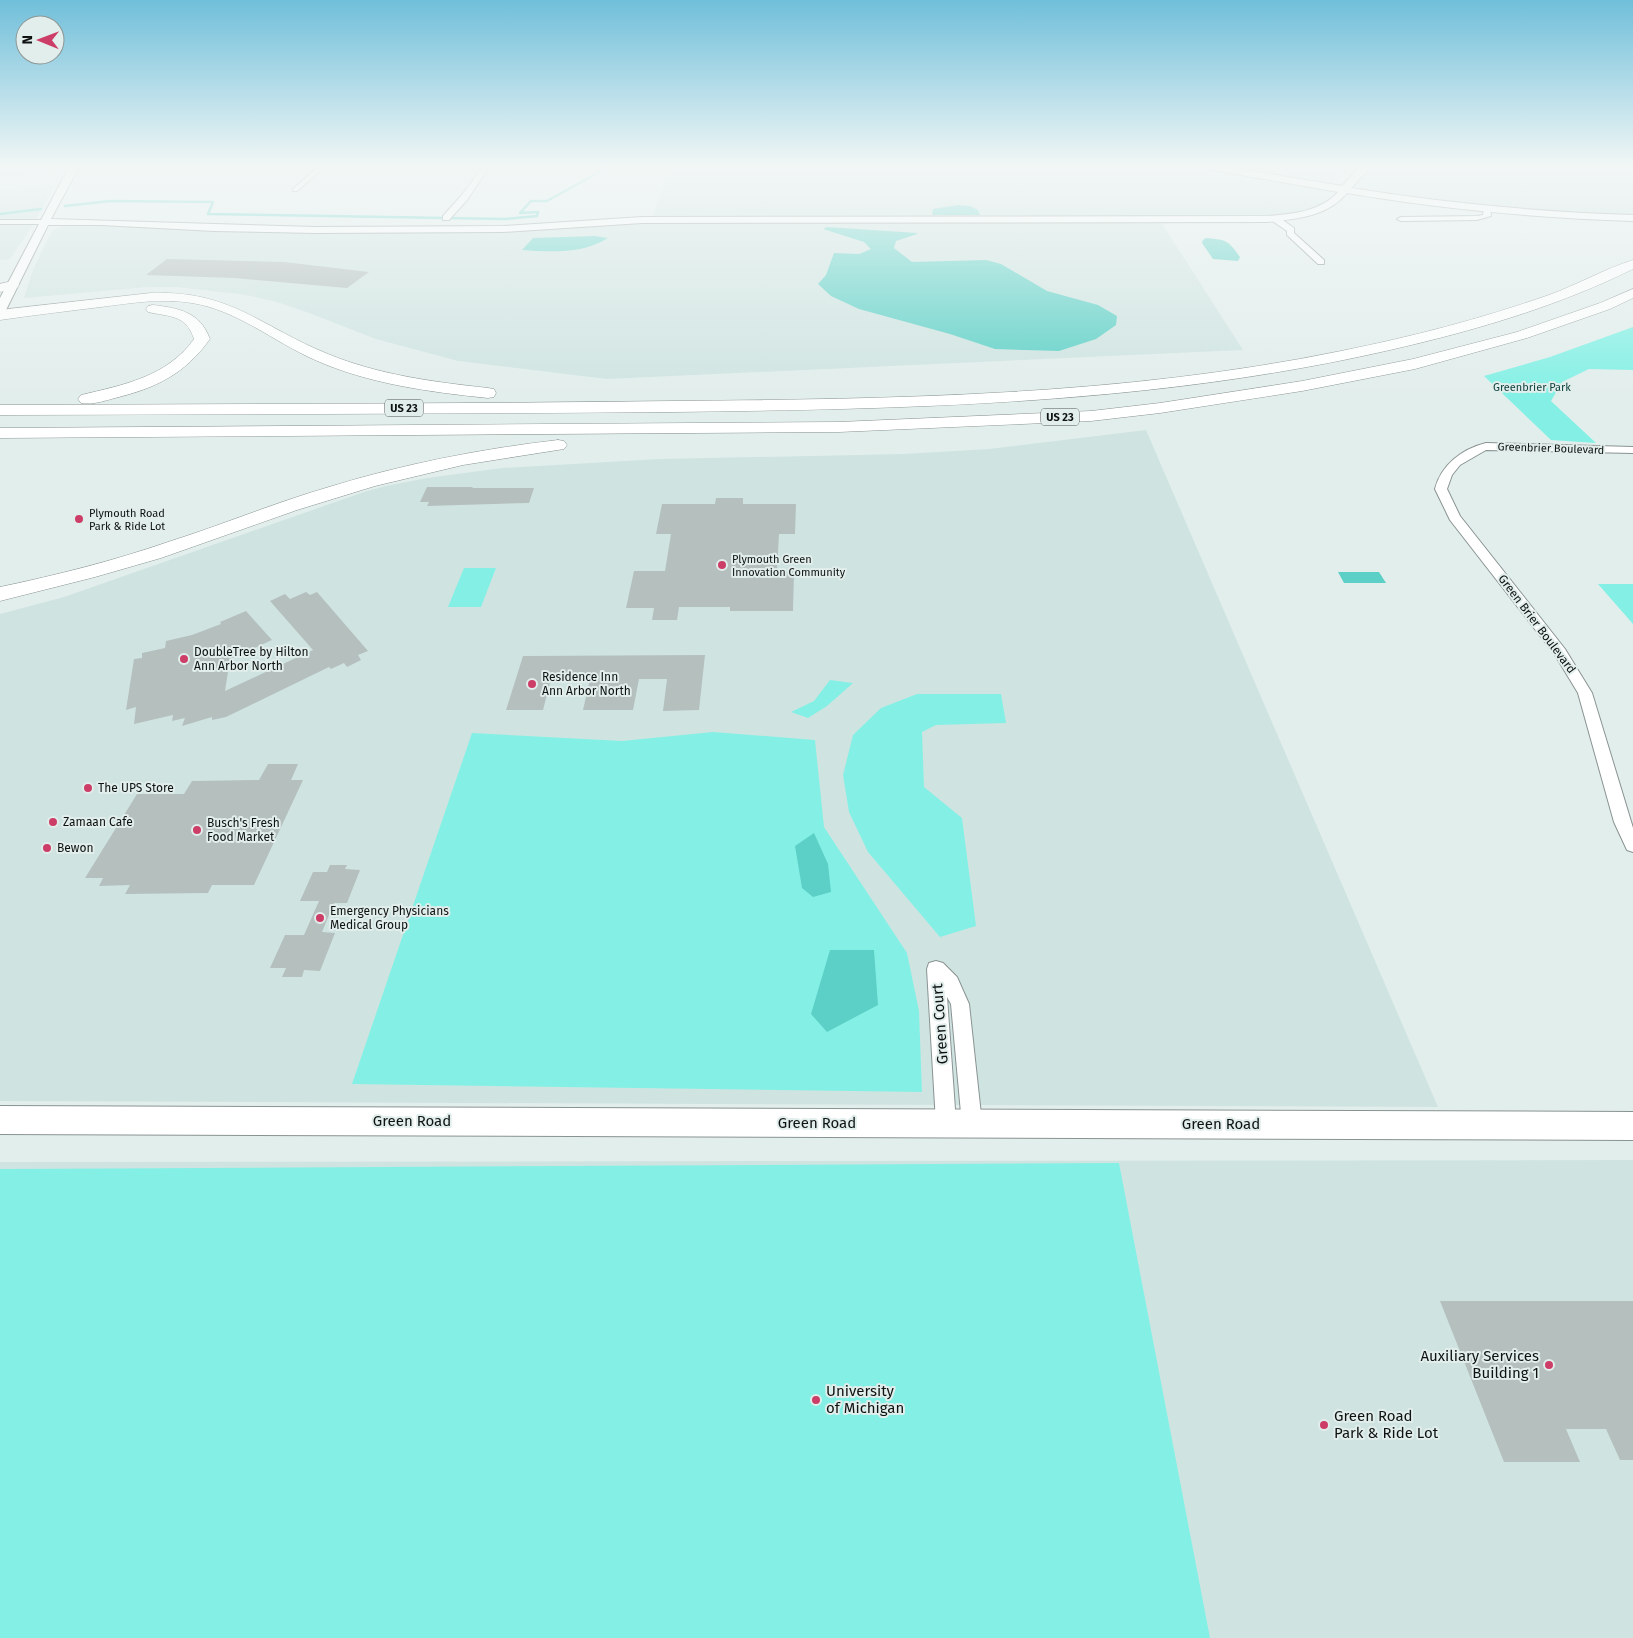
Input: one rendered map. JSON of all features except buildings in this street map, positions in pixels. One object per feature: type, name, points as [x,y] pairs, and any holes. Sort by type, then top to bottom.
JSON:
[{"type":"highway","name":"US 23","points":[[0,410],[576,408],[939,402],[1065,394],[1189,380],[1310,362],[1409,341],[1497,317],[1568,293],[1633,264]]},
{"type":"highway","name":"US 23","points":[[0,433],[839,428],[1090,416],[1160,408],[1302,386],[1415,364],[1522,336],[1605,306],[1633,293]]},
{"type":"highway","points":[[0,315],[134,298],[186,298],[204,301],[229,310],[322,357],[371,374],[422,385],[512,395],[809,404]]},
{"type":"highway","points":[[0,324],[97,311],[147,309],[170,311],[191,319],[199,328],[202,339],[195,352],[175,368],[122,390],[89,399],[46,404],[0,405]]},
{"type":"highway","points":[[0,594],[88,573],[174,547],[306,500],[370,481],[432,466],[521,449],[624,439],[902,432],[1040,423],[1090,416]]},
{"type":"street","points":[[0,310],[6,287],[33,243]]},
{"type":"street","points":[[1301,243],[1321,262]]},
{"type":"street","name":"Greenbrier Boulevard","points":[[1446,472],[1463,458],[1484,447],[1532,446],[1588,450],[1633,450]]},
{"type":"street","name":"Green Brier Boulevard","points":[[1446,472],[1441,489],[1454,517],[1560,652],[1585,692],[1622,822],[1633,845]]},
{"type":"street","name":"Green Court","points":[[936,969],[950,984],[960,1004],[959,1123],[936,969]]},
{"type":"street","name":"Green Road","points":[[0,1120],[1633,1126]]},
{"type":"shaded area","points":[[0,243],[21,243],[10,259],[0,260]]},
{"type":"shaded area","points":[[45,243],[1175,243],[1243,350],[607,379],[458,361],[376,339],[274,301],[240,294],[177,287],[147,287],[24,298],[33,270]]},
{"type":"shaded area","points":[[528,243],[597,243],[566,251],[522,250]]},
{"type":"shaded area","points":[[865,243],[895,243],[894,248],[912,262],[986,260],[1001,264],[1047,291],[1098,305],[1117,316],[1116,325],[1096,339],[1059,351],[995,349],[950,334],[859,309],[831,296],[818,284],[826,275],[834,253],[859,254],[871,249]]},
{"type":"shaded area","points":[[1202,243],[1229,243],[1240,257],[1238,261],[1213,259]]},
{"type":"shaded area","points":[[1146,430],[1438,1107],[0,1101],[0,614],[64,597],[364,492],[427,478],[502,468],[659,459],[903,454],[989,449]]},
{"type":"shaded area","points":[[1338,572],[1379,572],[1386,583],[1344,583]]},
{"type":"shaded area","points":[[814,833],[828,864],[831,892],[813,897],[802,888],[795,846]]},
{"type":"shaded area","points":[[830,950],[874,950],[878,1005],[827,1032],[811,1014]]},
{"type":"shaded area","name":"University of Michigan","points":[[1633,1160],[1633,1638],[0,1638],[0,1162]]},
{"type":"green space","name":"Greenbrier Park","points":[[1633,327],[1633,370],[1589,369],[1562,382],[1551,401],[1596,443],[1551,440],[1484,376],[1550,357]]},
{"type":"green space","points":[[464,568],[496,568],[481,607],[448,607]]},
{"type":"green space","points":[[1598,584],[1633,584],[1633,624]]},
{"type":"green space","points":[[830,680],[853,683],[827,706],[808,718],[791,712],[814,701]]},
{"type":"green space","points":[[917,694],[1001,694],[1006,723],[936,725],[922,732],[924,787],[962,818],[976,926],[940,937],[868,852],[849,812],[843,775],[853,735],[881,708]]},
{"type":"green space","points":[[713,732],[815,740],[824,827],[907,953],[919,1011],[922,1092],[352,1084],[472,733],[622,741]]},
{"type":"green space","name":"University of Michigan","points":[[1119,1163],[1210,1638],[0,1638],[0,1169]]},
{"type":"place","name":"Plymouth Road Park & Ride Lot","points":[[79,519]]},
{"type":"place","name":"Plymouth Green Innovation Community","points":[[722,565]]},
{"type":"place","name":"DoubleTree by Hilton Ann Arbor North","points":[[184,659]]},
{"type":"place","name":"Residence Inn Ann Arbor North","points":[[532,684]]},
{"type":"place","name":"The UPS Store","points":[[88,788]]},
{"type":"place","name":"Zamaan Cafe","points":[[53,822]]},
{"type":"place","name":"Busch's Fresh Food Market","points":[[197,830]]},
{"type":"place","name":"Bewon","points":[[47,848]]},
{"type":"place","name":"Emergency Physicians Medical Group","points":[[320,918]]},
{"type":"place","name":"Auxiliary Services Building 1","points":[[1549,1365]]},
{"type":"place","name":"University of Michigan","points":[[816,1400]]},
{"type":"place","name":"Green Road Park & Ride Lot","points":[[1324,1425]]}]
